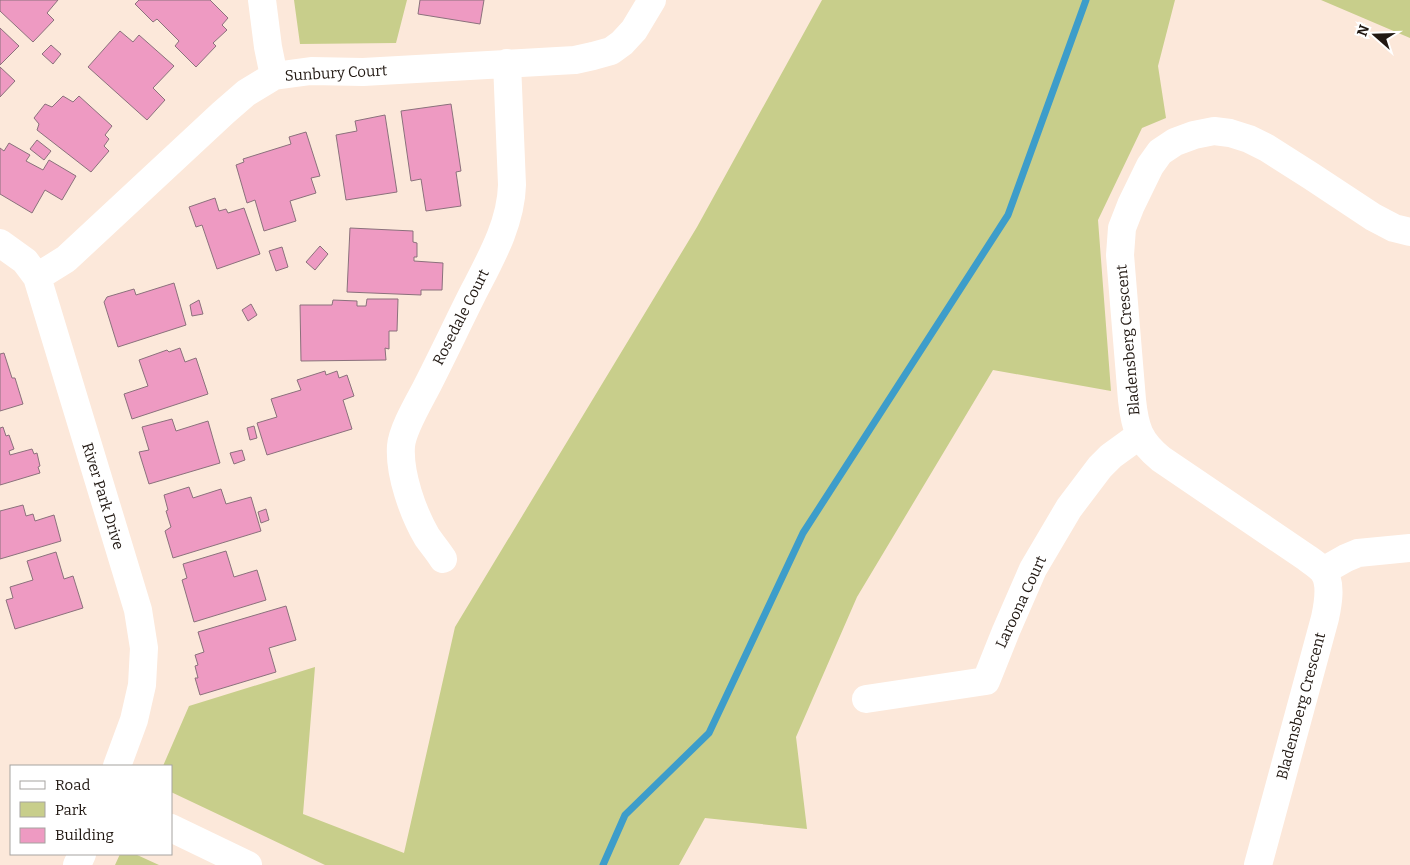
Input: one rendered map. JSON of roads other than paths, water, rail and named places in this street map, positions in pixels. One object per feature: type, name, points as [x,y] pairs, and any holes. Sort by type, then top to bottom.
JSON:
[{"type":"street","points":[[262,0],[274,76]]},
{"type":"street","name":"Sunbury Court","points":[[37,277],[66,259],[246,93],[274,76],[311,71],[363,72],[575,60],[611,51],[622,43],[634,30],[652,0]]},
{"type":"street","name":"Rosedale Court","points":[[443,558],[428,538],[417,518],[403,476],[400,460],[401,444],[414,411],[489,261],[507,219],[512,198],[512,185],[506,63]]},
{"type":"street","name":"Bladensberg Crescent","points":[[1258,865],[1325,618],[1328,586],[1323,571],[1307,558],[1162,458],[1150,449],[1140,435],[1134,419],[1132,400],[1120,255],[1122,228],[1146,174],[1160,152],[1175,142],[1194,135],[1214,131],[1230,133],[1250,139],[1267,148],[1373,217],[1394,228],[1410,232]]},
{"type":"street","name":"River Park Drive","points":[[0,243],[25,261],[37,277],[138,610],[144,648],[142,685],[134,720],[117,765]]},
{"type":"street","name":"Laroona Court","points":[[866,699],[986,681],[1034,569],[1069,508],[1100,467],[1111,456],[1140,435]]},
{"type":"street","points":[[1323,571],[1358,552],[1410,548]]},
{"type":"street","points":[[172,828],[248,865]]},
{"type":"waterway","points":[[603,865],[625,815],[709,733],[803,533],[1008,215],[1086,0]]}]
